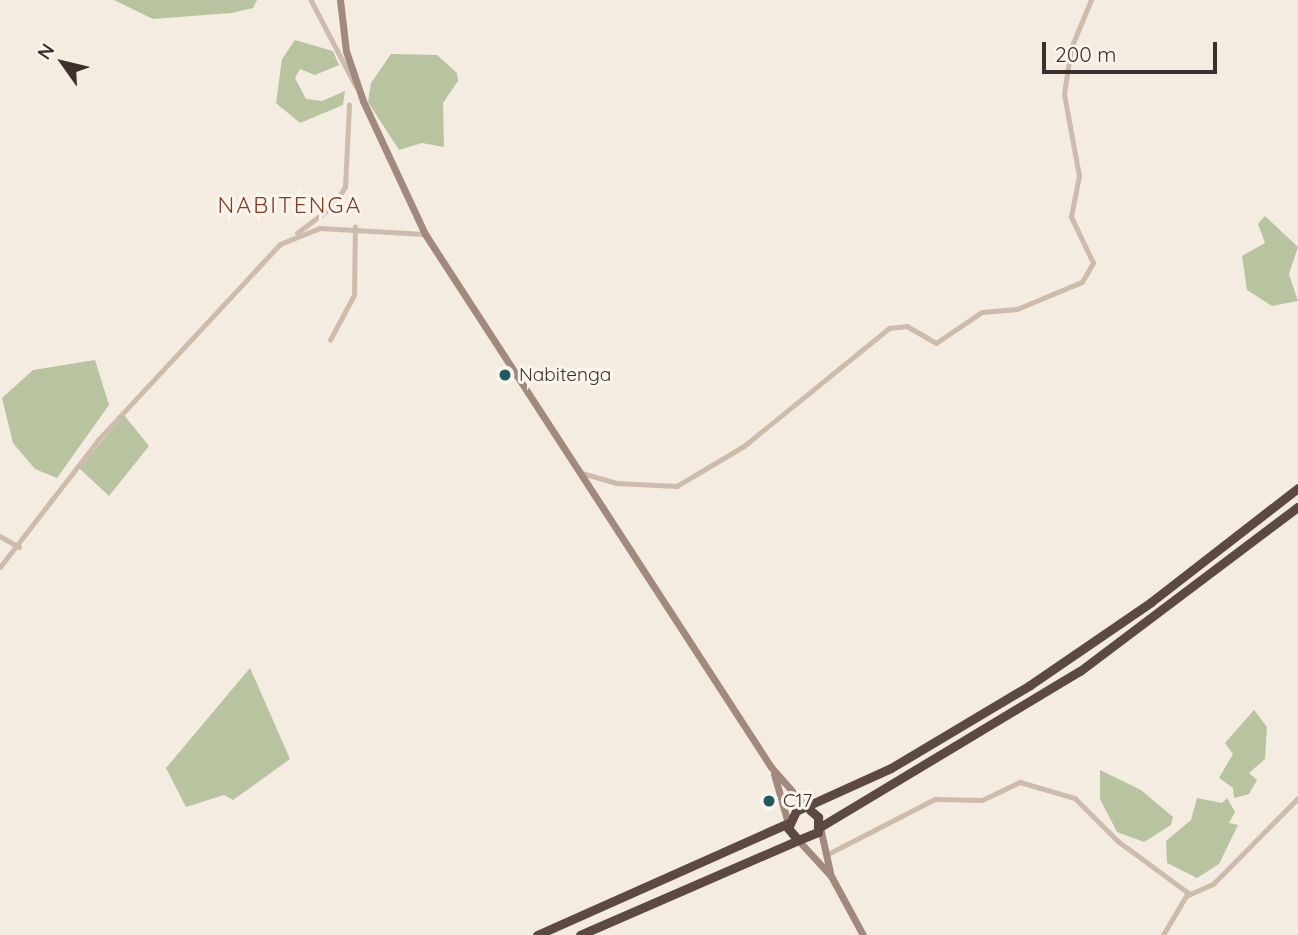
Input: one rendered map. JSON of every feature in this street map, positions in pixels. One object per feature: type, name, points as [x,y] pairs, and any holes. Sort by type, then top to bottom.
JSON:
[{"type":"highway","points":[[537,935],[788,823],[796,811],[810,810],[1040,678],[1152,602],[1298,488]]},
{"type":"highway","points":[[580,935],[798,840],[812,839],[820,827],[1080,671],[1298,507]]},
{"type":"highway","points":[[810,810],[820,827]]},
{"type":"highway","points":[[788,823],[798,840]]},
{"type":"street","points":[[311,0],[342,70],[360,90]]},
{"type":"street","points":[[340,0],[346,51],[360,90],[425,234],[771,767],[810,810]]},
{"type":"street","points":[[582,473],[616,483],[677,486],[744,446],[889,328],[907,326],[936,343],[982,312],[1017,309],[1082,282],[1093,263],[1071,217],[1079,176],[1065,93],[1071,48],[1091,0]]},
{"type":"street","points":[[0,567],[19,547],[99,440],[262,263],[334,205],[345,187],[349,105]]},
{"type":"street","points":[[297,234],[355,228],[425,234]]},
{"type":"street","points":[[330,340],[354,295],[349,266],[355,228]]},
{"type":"street","points":[[0,536],[19,547]]},
{"type":"street","points":[[771,767],[788,823]]},
{"type":"street","points":[[825,855],[935,799],[982,800],[1020,782],[1075,798],[1118,841],[1190,894]]},
{"type":"street","points":[[1163,935],[1190,894],[1213,884],[1298,798]]},
{"type":"street","points":[[820,827],[831,876],[863,935]]},
{"type":"street","points":[[798,840],[831,876]]},
{"type":"green space","points":[[114,0],[257,0],[253,8],[231,13],[153,19]]},
{"type":"green space","points":[[295,40],[333,51],[339,65],[315,75],[300,69],[295,78],[306,99],[322,101],[345,91],[343,105],[300,123],[276,103],[282,59]]},
{"type":"green space","points":[[391,54],[437,55],[457,73],[458,81],[443,103],[444,147],[422,143],[399,150],[368,102],[371,83]]},
{"type":"green space","points":[[1265,216],[1298,247],[1289,274],[1298,301],[1272,306],[1247,290],[1242,256],[1265,243],[1258,224]]},
{"type":"green space","points":[[95,360],[109,405],[57,478],[35,469],[13,443],[2,398],[33,370]]},
{"type":"green space","points":[[124,415],[149,446],[109,496],[79,468]]},
{"type":"green space","points":[[250,668],[290,759],[233,800],[224,795],[186,807],[166,768]]},
{"type":"green space","points":[[1254,710],[1267,727],[1265,759],[1249,773],[1257,780],[1249,794],[1234,798],[1233,788],[1219,778],[1233,754],[1225,743]]},
{"type":"green space","points":[[1100,770],[1141,790],[1173,817],[1171,825],[1144,842],[1117,832],[1100,799]]},
{"type":"green space","points":[[1197,798],[1222,803],[1227,798],[1235,812],[1229,823],[1238,825],[1219,864],[1197,878],[1167,863],[1166,841],[1191,820]]},
{"type":"place","name":"Nabitenga","points":[[505,375]]},
{"type":"place","name":"C17","points":[[769,801]]},
{"type":"district","name":"NABITENGA","points":[[290,205]]}]
